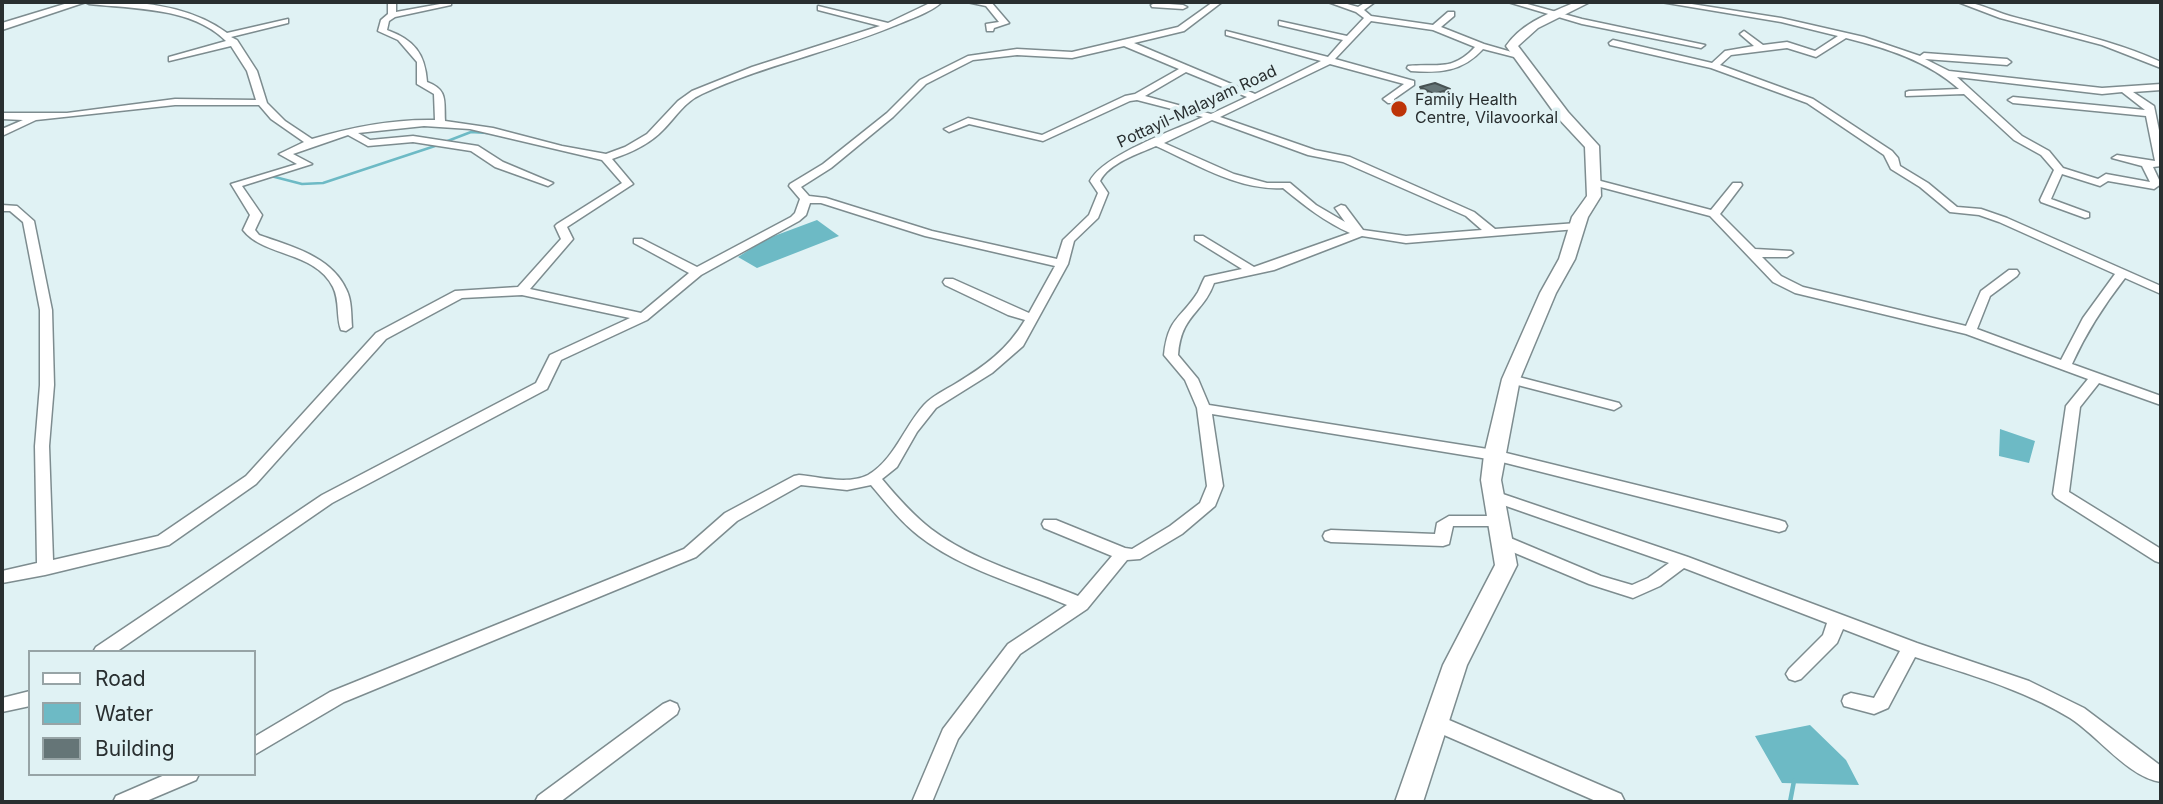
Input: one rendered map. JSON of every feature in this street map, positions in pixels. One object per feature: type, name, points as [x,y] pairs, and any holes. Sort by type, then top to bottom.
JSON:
[{"type":"street","points":[[2,27],[81,2]]},
{"type":"street","points":[[89,2],[192,15],[222,30],[253,72],[262,102],[311,143]]},
{"type":"street","points":[[392,2],[392,15]]},
{"type":"street","points":[[833,2],[821,8],[887,25]]},
{"type":"street","points":[[346,327],[341,290],[331,274],[309,260],[256,237],[249,230],[256,215],[236,184],[307,164],[284,154],[348,131],[407,123],[492,130],[552,149],[606,157],[638,144],[659,129],[688,96],[724,78],[906,19],[938,2]]},
{"type":"street","points":[[971,2],[988,4],[1005,23],[989,26],[990,29]]},
{"type":"street","points":[[256,746],[337,697],[590,596],[690,552],[732,517],[799,480],[848,485],[873,478],[892,464],[911,430],[931,405],[987,370],[1018,343],[1062,264],[954,241],[822,200],[806,199],[794,186],[827,166],[890,115],[912,90],[949,67],[986,55],[1017,52],[1072,55],[1125,43],[1181,29],[1218,2]]},
{"type":"street","points":[[1332,2],[1359,10],[1369,18],[1435,29],[1481,46],[1517,47],[1555,16],[1585,2]]},
{"type":"street","points":[[1359,10],[1371,2]]},
{"type":"street","points":[[1512,2],[1555,16],[1702,43],[1732,52],[1787,45]]},
{"type":"street","points":[[1665,2],[1737,11],[1846,35],[1915,57],[1947,73],[2018,138],[2045,153],[2059,170],[2100,183],[2106,177],[2154,186],[2156,164]]},
{"type":"street","points":[[1962,2],[1980,4],[2006,18],[2080,34],[2161,65]]},
{"type":"street","points":[[440,124],[439,94],[436,89],[422,83],[421,62],[401,38],[382,31],[385,20],[392,15],[448,3]]},
{"type":"street","points":[[1155,5],[1183,7]]},
{"type":"street","points":[[1435,29],[1451,14]]},
{"type":"street","name":"Pottayil-Malayam Road","points":[[1062,264],[1069,240],[1094,216],[1099,204],[1103,193],[1096,181],[1099,173],[1120,159],[1299,78],[1330,60],[1369,18]]},
{"type":"street","points":[[172,59],[285,21]]},
{"type":"street","points":[[1282,23],[1348,39]]},
{"type":"street","points":[[1228,33],[1411,83],[1388,99],[1391,101]]},
{"type":"street","points":[[1744,34],[1761,48]]},
{"type":"street","points":[[1770,39],[1816,54],[1846,35]]},
{"type":"street","points":[[1125,43],[1255,97]]},
{"type":"street","points":[[1612,43],[1714,66],[1810,101],[1888,153],[1894,158],[1895,167],[1924,185],[1954,210],[1981,212],[2003,220],[2161,290]]},
{"type":"street","points":[[1411,68],[1449,70],[1473,56],[1481,46]]},
{"type":"street","points":[[1409,802],[1455,665],[1506,565],[1491,480],[1511,379],[1548,293],[1567,259],[1577,226],[1594,196],[1592,146],[1563,115],[1517,47]]},
{"type":"street","points":[[1714,66],[1732,52]]},
{"type":"street","points":[[1915,57],[2007,62]]},
{"type":"street","points":[[1137,97],[1186,68]]},
{"type":"street","points":[[1947,73],[2102,90],[2161,87]]},
{"type":"street","points":[[2117,158],[2161,163],[2153,111],[2123,89]]},
{"type":"street","points":[[1909,94],[1967,91]]},
{"type":"street","points":[[949,129],[968,121],[1043,138],[1128,97],[1137,97],[1212,117],[1312,153],[1346,159],[1470,214],[1492,233]]},
{"type":"street","points":[[2013,100],[2153,111]]},
{"type":"street","points":[[2,116],[36,118],[177,102],[228,105],[262,102]]},
{"type":"street","points":[[2,133],[36,118]]},
{"type":"street","points":[[348,131],[368,143],[393,139],[474,148],[506,167],[548,183]]},
{"type":"street","points":[[1157,143],[1230,176],[1266,186],[1286,185],[1320,215],[1358,234],[1385,240],[1577,226]]},
{"type":"street","points":[[522,291],[567,239],[561,226],[628,184],[606,157]]},
{"type":"street","points":[[2059,170],[2045,200],[2085,215]]},
{"type":"street","points":[[1593,182],[1714,214],[1777,279],[1799,290],[1970,331],[2161,401]]},
{"type":"street","points":[[1714,214],[1737,185]]},
{"type":"street","points":[[105,650],[327,499],[542,386],[555,358],[643,317],[696,272],[793,222],[801,214],[806,199]]},
{"type":"street","points":[[2,208],[13,208],[28,222],[46,310],[47,385],[42,446],[45,569]]},
{"type":"street","points":[[1341,208],[1358,234]]},
{"type":"street","points":[[1050,524],[1123,554],[1134,555],[1176,530],[1207,506],[1215,486],[1204,408],[1191,379],[1171,355],[1172,335],[1194,302],[1205,293],[1209,281],[1291,260],[1358,234]]},
{"type":"street","points":[[1199,238],[1253,271]]},
{"type":"street","points":[[638,241],[696,272]]},
{"type":"street","points":[[1751,253],[1787,253]]},
{"type":"street","points":[[1970,331],[1985,295],[2013,273]]},
{"type":"street","points":[[2065,365],[2077,336],[2122,274]]},
{"type":"street","points":[[949,282],[1012,312],[1033,318]]},
{"type":"street","points":[[2,578],[163,541],[251,480],[381,336],[459,295],[522,291],[643,317]]},
{"type":"street","points":[[2097,377],[2073,406],[2061,494],[2161,557]]},
{"type":"street","points":[[1511,379],[1615,406]]},
{"type":"street","points":[[1204,408],[1494,455],[1779,526]]},
{"type":"street","points":[[873,478],[906,515],[932,538],[1081,604]]},
{"type":"street","points":[[1494,496],[1682,561],[1911,648],[2023,687],[2077,713],[2155,774],[2161,774]]},
{"type":"street","points":[[1331,536],[1443,540],[1443,527],[1449,521],[1498,521]]},
{"type":"street","points":[[1502,541],[1595,580],[1633,592],[1654,582],[1682,561]]},
{"type":"street","points":[[922,802],[950,735],[1014,649],[1081,604],[1123,554]]},
{"type":"street","points":[[1795,674],[1830,638],[1837,620]]},
{"type":"street","points":[[1851,701],[1874,706],[1881,702],[1911,648]]},
{"type":"street","points":[[2,705],[28,698]]},
{"type":"street","points":[[545,802],[670,709]]},
{"type":"street","points":[[1435,722],[1615,800]]},
{"type":"street","points":[[123,802],[184,776]]},
{"type":"water","points":[[817,220],[839,236],[757,268],[738,257],[766,239]]},
{"type":"water","points":[[2000,429],[2035,441],[2029,463],[1999,456]]},
{"type":"water","points":[[1810,725],[1846,760],[1859,785],[1782,783],[1755,736]]},
{"type":"building","points":[[1435,83],[1450,89],[1434,94],[1420,87]]},
{"type":"waterway","points":[[445,142],[471,132],[487,133]]},
{"type":"waterway","points":[[271,176],[302,184],[323,183],[438,145]]},
{"type":"waterway","points":[[1790,802],[1794,781]]},
{"type":"place","name":"Family Health Centre, Vilavoorkal","points":[[1399,109]]}]
